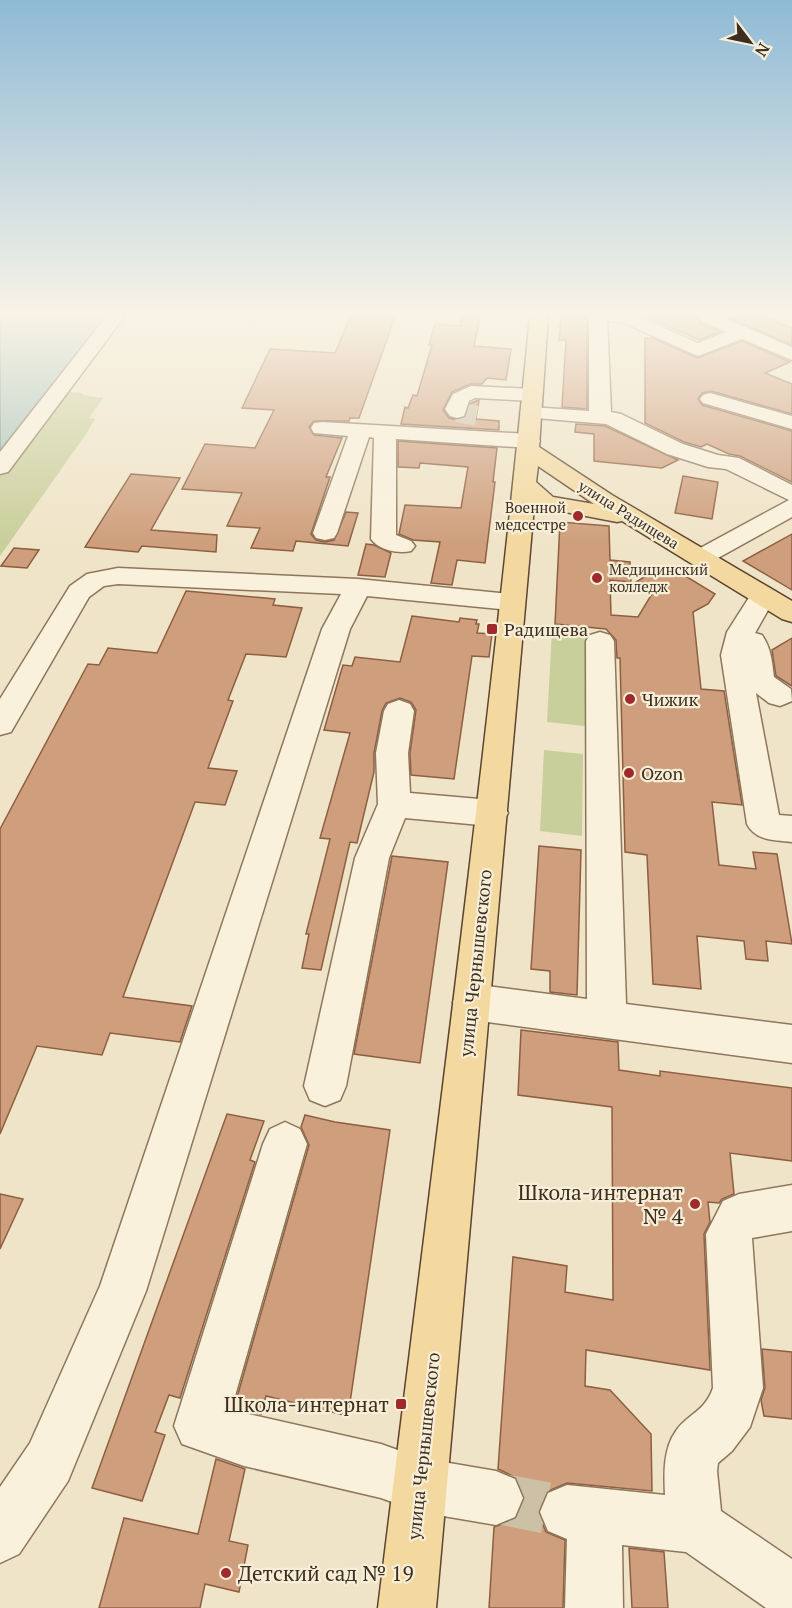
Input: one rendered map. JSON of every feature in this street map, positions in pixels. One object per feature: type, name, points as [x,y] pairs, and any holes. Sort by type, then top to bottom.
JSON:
[{"type":"main road","name":"улица Чернышевского","points":[[407,1608],[472,1002],[531,392]]},
{"type":"main road","points":[[526,445],[557,487],[604,500]]},
{"type":"main road","points":[[526,445],[546,503],[599,510],[650,527]]},
{"type":"main road","name":"улица Радищева","points":[[526,445],[604,500],[792,614]]},
{"type":"street","points":[[0,467],[57,392]]},
{"type":"street","points":[[471,392],[526,445]]},
{"type":"street","points":[[458,412],[456,409],[460,398],[471,392]]},
{"type":"street","points":[[590,416],[592,392]]},
{"type":"street","points":[[710,399],[792,423]]},
{"type":"street","points":[[322,428],[385,431],[526,445],[590,416],[613,419],[675,449],[716,462],[731,464],[792,494]]},
{"type":"street","points":[[325,533],[361,430]]},
{"type":"street","points":[[385,431],[384,539],[402,546]]},
{"type":"street","points":[[700,558],[792,507]]},
{"type":"street","points":[[0,724],[79,592],[96,580],[118,576],[177,577],[358,587],[512,602]]},
{"type":"street","points":[[0,1535],[49,1462],[122,1291],[336,629],[358,587]]},
{"type":"street","points":[[763,596],[741,632],[735,655],[764,824],[792,829]]},
{"type":"street","points":[[741,632],[754,642],[760,681],[780,696]]},
{"type":"street","points":[[600,641],[607,1019]]},
{"type":"street","points":[[325,1086],[372,858],[394,804],[392,753],[399,711]]},
{"type":"street","points":[[394,804],[491,813]]},
{"type":"street","points":[[472,1002],[792,1044]]},
{"type":"street","points":[[285,1144],[200,1426],[244,1440],[381,1471],[420,1485],[496,1498]]},
{"type":"street","points":[[695,1526],[690,1471],[695,1448],[714,1433],[732,1409],[738,1388],[729,1234],[739,1217],[792,1208]]},
{"type":"street","points":[[594,1608],[581,1513],[695,1526],[792,1592]]},
{"type":"green space","points":[[66,392],[103,398],[89,418],[95,419],[86,434],[0,556],[0,475]]},
{"type":"green space","points":[[552,631],[588,634],[585,726],[547,722]]},
{"type":"green space","points":[[544,750],[583,754],[582,836],[540,831]]},
{"type":"water","points":[[0,392],[48,392],[0,454]]},
{"type":"building","points":[[250,392],[368,392],[359,418],[350,418],[349,421],[314,421],[309,427],[314,435],[342,438],[326,477],[330,477],[311,534],[316,540],[325,542],[334,540],[346,512],[358,513],[348,546],[296,541],[293,551],[251,548],[260,528],[227,526],[242,493],[182,489],[205,444],[255,448],[274,410],[242,408]]},
{"type":"building","points":[[418,392],[452,392],[443,410],[449,418],[458,420],[466,417],[471,403],[479,400],[476,419],[499,421],[499,430],[401,424],[405,407],[408,408],[413,395],[417,396]]},
{"type":"building","points":[[563,392],[587,392],[587,409],[562,407]]},
{"type":"building","points":[[645,392],[706,392],[702,393],[698,399],[702,405],[792,431],[792,482],[740,456],[729,454],[707,444],[701,447],[684,442],[645,423]]},
{"type":"building","points":[[715,392],[792,392],[792,414]]},
{"type":"building","points":[[576,424],[605,426],[678,460],[662,468],[594,461],[594,434],[575,432]]},
{"type":"building","points":[[398,441],[497,448],[485,563],[457,560],[452,585],[431,583],[440,542],[413,540],[399,534],[405,505],[461,508],[468,467],[420,463],[419,468],[398,467]]},
{"type":"building","points":[[131,474],[180,478],[151,530],[217,535],[216,552],[142,546],[138,552],[85,547]]},
{"type":"building","points":[[683,476],[718,482],[712,519],[675,513]]},
{"type":"building","points":[[560,522],[609,526],[610,560],[630,562],[631,582],[610,580],[611,615],[638,617],[658,584],[636,582],[661,567],[669,566],[715,594],[708,604],[693,612],[701,689],[724,691],[742,805],[712,802],[719,865],[756,869],[753,852],[777,854],[792,944],[766,941],[768,961],[746,959],[744,941],[697,936],[701,989],[653,984],[647,855],[625,852],[620,658],[617,658],[616,640],[606,629],[555,624]]},
{"type":"building","points":[[792,534],[792,590],[743,561]]},
{"type":"building","points":[[366,544],[391,553],[385,577],[358,575]]},
{"type":"building","points":[[14,548],[39,550],[27,568],[1,566]]},
{"type":"building","points":[[186,591],[275,599],[273,605],[302,608],[286,657],[246,654],[228,700],[233,701],[208,768],[237,771],[225,805],[195,802],[123,997],[192,1006],[180,1042],[110,1033],[102,1055],[37,1046],[0,1134],[0,829],[88,664],[99,665],[108,648],[157,653]]},
{"type":"building","points":[[412,616],[459,622],[460,618],[477,620],[476,624],[479,624],[477,633],[492,634],[489,657],[472,656],[454,779],[411,775],[410,753],[416,710],[411,702],[400,698],[386,703],[382,711],[374,753],[374,772],[357,843],[350,842],[321,970],[302,968],[309,934],[306,934],[330,839],[320,838],[350,733],[324,730],[343,665],[352,666],[355,657],[400,662]]},
{"type":"building","points":[[792,638],[792,686],[776,676],[772,650]]},
{"type":"building","points":[[539,846],[581,850],[577,995],[550,992],[550,971],[531,969]]},
{"type":"building","points":[[392,856],[448,862],[420,1063],[354,1054]]},
{"type":"building","points":[[521,1030],[618,1042],[619,1070],[660,1076],[660,1071],[792,1088],[792,1161],[730,1153],[734,1194],[722,1199],[719,1203],[708,1202],[710,1222],[704,1234],[710,1370],[586,1350],[585,1386],[610,1390],[651,1434],[652,1491],[567,1483],[546,1492],[538,1513],[546,1532],[565,1540],[563,1608],[489,1608],[494,1527],[516,1519],[525,1499],[517,1478],[498,1469],[513,1257],[567,1266],[565,1292],[613,1300],[612,1107],[518,1095]]},
{"type":"building","points":[[227,1114],[264,1121],[250,1160],[255,1162],[180,1398],[169,1395],[155,1432],[165,1435],[142,1501],[92,1488]]},
{"type":"building","points":[[305,1115],[390,1130],[348,1416],[266,1396],[261,1414],[234,1408],[309,1145],[301,1127]]},
{"type":"building","points":[[0,1194],[23,1199],[0,1249]]},
{"type":"building","points":[[762,1349],[792,1352],[792,1419],[764,1416],[761,1400],[765,1388]]},
{"type":"building","points":[[216,1459],[245,1469],[229,1541],[248,1545],[239,1592],[205,1584],[200,1608],[99,1608],[124,1518],[198,1534]]},
{"type":"building","points":[[629,1548],[664,1552],[668,1608],[632,1608]]},
{"type":"tunnel","points":[[457,412],[477,416]]},
{"type":"tunnel","points":[[496,1498],[567,1512]]},
{"type":"place","name":"Военной медсестре","points":[[578,516]]},
{"type":"place","name":"Медицинский колледж","points":[[597,578]]},
{"type":"place","name":"Радищева","points":[[492,629]]},
{"type":"place","name":"Чижик","points":[[630,699]]},
{"type":"place","name":"Ozon","points":[[629,773]]},
{"type":"place","name":"Школа-интернат № 4","points":[[695,1204]]},
{"type":"place","name":"Школа-интернат","points":[[401,1404]]},
{"type":"place","name":"Детский сад № 19","points":[[226,1573]]}]
